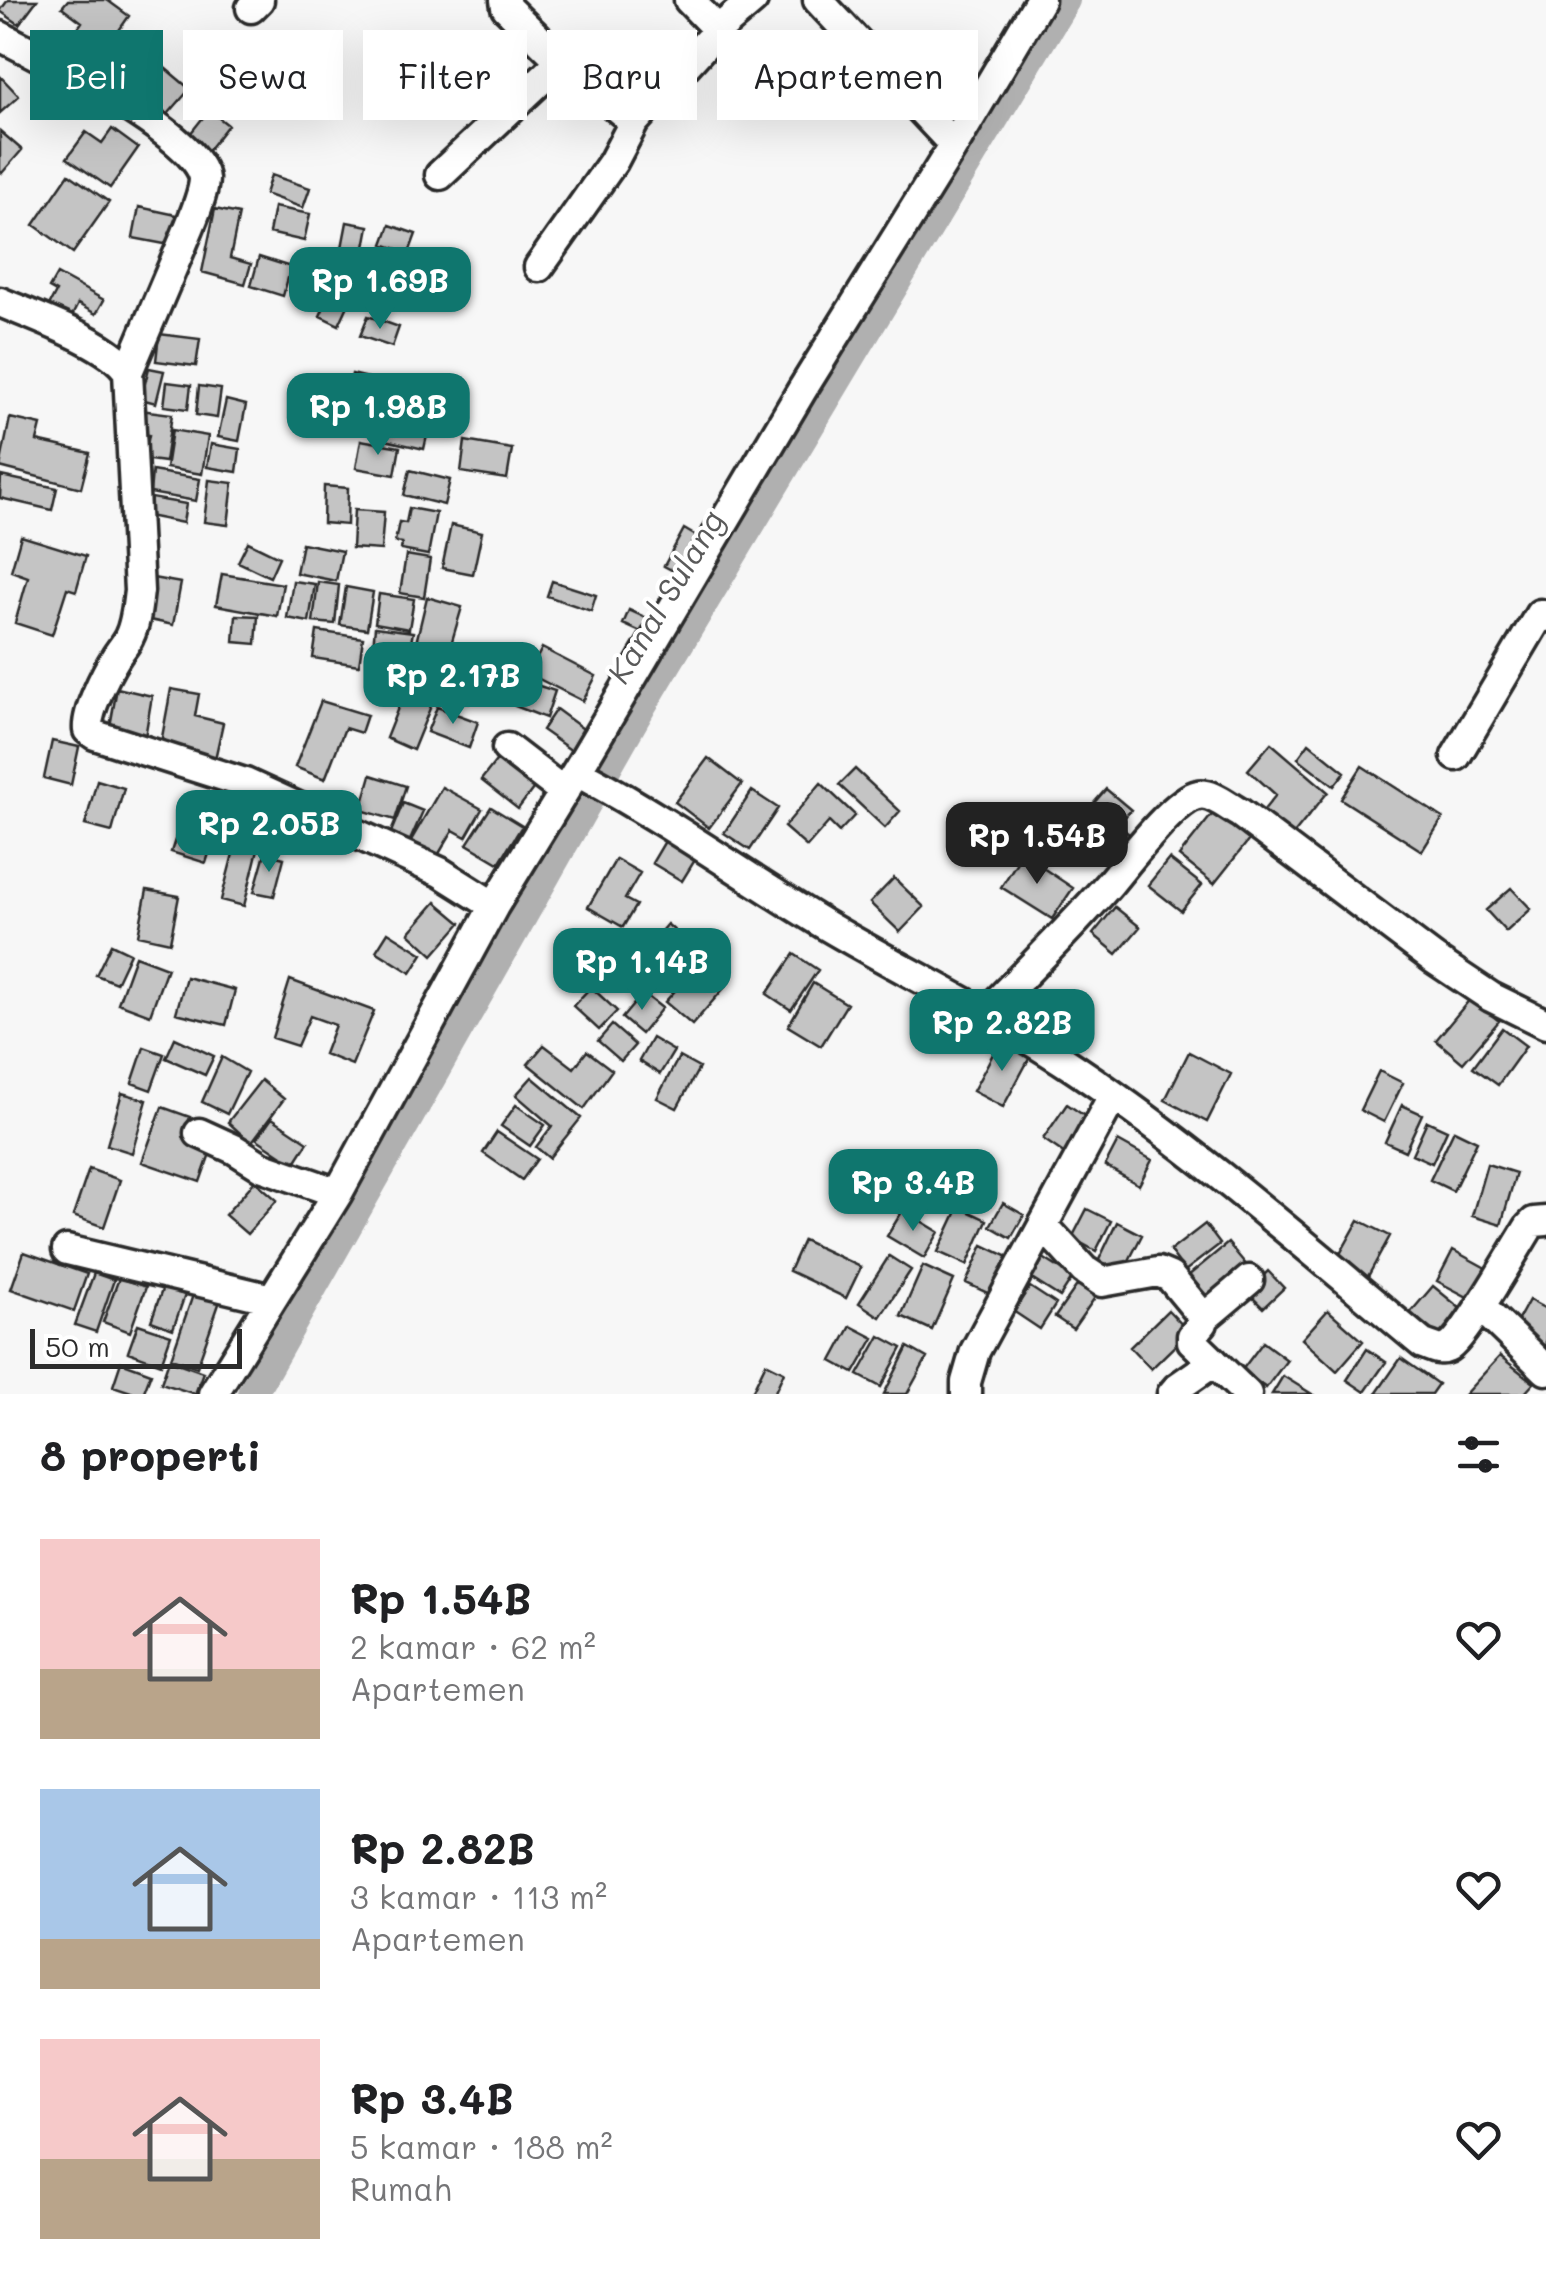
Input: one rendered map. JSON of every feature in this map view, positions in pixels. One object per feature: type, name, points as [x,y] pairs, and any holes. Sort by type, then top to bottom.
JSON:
[{"type":"street","points":[[505,0],[506,7],[547,47]]},
{"type":"street","points":[[689,0],[718,30],[753,0]]},
{"type":"street","points":[[818,0],[954,145]]},
{"type":"street","points":[[213,1394],[338,1193],[494,906],[577,779],[802,390],[1040,0]]},
{"type":"street","points":[[539,267],[612,162],[634,122],[717,31]]},
{"type":"street","points":[[0,36],[71,71],[163,131],[194,157],[204,179],[194,216],[128,372],[139,591],[134,624],[92,708],[88,730],[96,736],[245,783],[440,872],[494,906]]},
{"type":"street","points":[[440,175],[547,74]]},
{"type":"street","points":[[0,302],[86,340],[113,356],[128,372]]},
{"type":"street","points":[[1456,756],[1540,614],[1546,617]]},
{"type":"street","points":[[507,748],[616,793],[827,925],[986,1014],[1113,1096],[1225,1180],[1423,1344],[1438,1349],[1452,1344],[1529,1227],[1534,1222],[1546,1222]]},
{"type":"street","points":[[986,1014],[1152,834],[1188,800],[1202,794],[1240,814],[1490,997],[1546,1024]]},
{"type":"street","points":[[966,1394],[976,1352],[1113,1096]]},
{"type":"street","points":[[198,1133],[234,1148],[260,1166],[338,1193]]},
{"type":"street","points":[[1043,1225],[1096,1280],[1106,1283],[1158,1272],[1170,1277],[1204,1318]]},
{"type":"street","points":[[67,1250],[272,1299]]},
{"type":"street","points":[[1247,1394],[1192,1336],[1204,1318],[1249,1280]]},
{"type":"street","points":[[1480,1306],[1546,1370]]},
{"type":"street","points":[[1172,1394],[1214,1362]]},
{"type":"building","points":[[8,0],[37,0],[19,24],[0,11]]},
{"type":"building","points":[[68,0],[107,0],[129,16],[119,30],[76,30],[82,22],[62,7]]},
{"type":"building","points":[[165,68],[183,83],[183,97],[163,120]]},
{"type":"building","points":[[0,76],[19,96],[0,113]]},
{"type":"building","points":[[201,120],[222,120],[228,125],[205,154],[186,139]]},
{"type":"building","points":[[112,129],[138,148],[110,188],[67,158],[86,132],[102,143]]},
{"type":"building","points":[[0,131],[22,150],[2,173],[0,172]]},
{"type":"building","points":[[69,174],[109,202],[73,253],[34,225]]},
{"type":"building","points":[[271,175],[310,188],[303,208],[265,194]]},
{"type":"building","points":[[139,207],[181,216],[175,246],[133,238]]},
{"type":"building","points":[[274,207],[310,214],[304,241],[269,233]]},
{"type":"building","points":[[215,209],[239,214],[230,258],[251,264],[245,284],[202,272]]},
{"type":"building","points":[[347,222],[369,226],[361,268],[339,263]]},
{"type":"building","points":[[390,225],[416,234],[409,253],[383,244]]},
{"type":"building","points":[[380,248],[405,260],[389,293],[363,281]]},
{"type":"building","points":[[259,257],[291,267],[283,296],[251,286]]},
{"type":"building","points":[[57,274],[104,300],[96,314],[78,304],[68,324],[45,313],[56,292],[49,288]]},
{"type":"building","points":[[338,276],[358,284],[339,325],[320,316]]},
{"type":"building","points":[[368,316],[399,327],[392,347],[360,336]]},
{"type":"building","points":[[159,334],[200,339],[196,366],[156,361]]},
{"type":"building","points":[[149,368],[164,371],[156,403],[141,399]]},
{"type":"building","points":[[352,374],[401,386],[395,412],[346,400]]},
{"type":"building","points":[[167,382],[191,385],[188,409],[164,406]]},
{"type":"building","points":[[199,386],[221,389],[217,418],[196,415]]},
{"type":"building","points":[[226,400],[246,405],[239,441],[218,437]]},
{"type":"building","points":[[140,410],[172,414],[165,462],[134,458],[135,445],[147,446],[149,435],[138,433]]},
{"type":"building","points":[[10,418],[41,425],[37,441],[90,453],[81,488],[0,467]]},
{"type":"building","points":[[390,418],[429,427],[424,449],[385,440]]},
{"type":"building","points":[[172,430],[208,436],[202,474],[166,468]]},
{"type":"building","points":[[361,440],[400,447],[395,475],[356,468]]},
{"type":"building","points":[[465,441],[512,449],[507,479],[461,472]]},
{"type":"building","points":[[211,444],[240,449],[237,472],[207,467]]},
{"type":"building","points":[[410,470],[450,480],[444,505],[404,495]]},
{"type":"building","points":[[152,471],[200,479],[196,501],[150,493]]},
{"type":"building","points":[[1,476],[57,488],[52,510],[0,498]]},
{"type":"building","points":[[209,480],[233,483],[228,525],[204,522]]},
{"type":"building","points":[[324,486],[348,488],[347,525],[323,523]]},
{"type":"building","points":[[151,498],[186,504],[183,523],[148,516]]},
{"type":"building","points":[[409,508],[436,513],[428,555],[401,550],[402,543],[395,542],[399,522],[406,523]]},
{"type":"building","points":[[354,510],[384,512],[381,550],[352,548]]},
{"type":"building","points":[[451,525],[482,532],[473,574],[442,568]]},
{"type":"building","points":[[684,529],[701,539],[681,575],[664,566]]},
{"type":"building","points":[[21,536],[86,556],[76,591],[67,588],[52,635],[15,623],[28,577],[11,571]]},
{"type":"building","points":[[248,542],[279,557],[270,577],[238,562]]},
{"type":"building","points":[[302,543],[342,551],[336,581],[296,573]]},
{"type":"building","points":[[406,555],[430,559],[424,597],[400,593]]},
{"type":"building","points":[[222,574],[283,584],[277,616],[216,605]]},
{"type":"building","points":[[153,578],[181,583],[173,625],[145,619]]},
{"type":"building","points":[[293,581],[315,584],[309,622],[287,618]]},
{"type":"building","points":[[552,581],[596,595],[591,611],[547,596]]},
{"type":"building","points":[[318,582],[339,585],[335,624],[313,622]]},
{"type":"building","points":[[346,587],[373,592],[367,629],[340,625]]},
{"type":"building","points":[[379,594],[414,599],[409,629],[375,623]]},
{"type":"building","points":[[427,597],[462,607],[447,658],[415,647]]},
{"type":"building","points":[[629,610],[651,620],[645,634],[623,624]]},
{"type":"building","points":[[236,615],[258,616],[256,644],[234,642]]},
{"type":"building","points":[[375,627],[413,632],[409,652],[373,647]]},
{"type":"building","points":[[317,631],[363,638],[359,665],[313,658]]},
{"type":"building","points":[[542,648],[596,676],[583,701],[529,674]]},
{"type":"building","points":[[377,651],[417,656],[415,678],[374,674]]},
{"type":"building","points":[[452,663],[481,676],[469,703],[440,690]]},
{"type":"building","points":[[524,681],[555,691],[546,718],[515,706]]},
{"type":"building","points":[[117,688],[152,696],[144,743],[109,732]]},
{"type":"building","points":[[171,689],[199,694],[195,716],[223,723],[215,759],[160,748]]},
{"type":"building","points":[[405,690],[433,701],[413,750],[386,738]]},
{"type":"building","points":[[321,701],[367,715],[361,733],[345,728],[325,779],[295,767]]},
{"type":"building","points":[[437,707],[478,722],[469,748],[427,732]]},
{"type":"building","points":[[556,709],[586,731],[572,751],[542,730]]},
{"type":"building","points":[[52,741],[79,747],[71,785],[44,778]]},
{"type":"building","points":[[1271,743],[1328,792],[1293,835],[1263,811],[1276,795],[1248,770]]},
{"type":"building","points":[[1309,743],[1345,772],[1334,786],[1298,758]]},
{"type":"building","points":[[499,757],[536,785],[518,809],[481,780]]},
{"type":"building","points":[[708,758],[742,784],[709,828],[675,802]]},
{"type":"building","points":[[1362,766],[1443,818],[1422,851],[1341,799]]},
{"type":"building","points":[[855,769],[900,811],[885,828],[839,785]]},
{"type":"building","points":[[371,775],[406,786],[395,820],[361,810]]},
{"type":"building","points":[[97,780],[124,788],[112,832],[85,825]]},
{"type":"building","points":[[821,783],[855,815],[839,832],[829,822],[807,847],[784,827]]},
{"type":"building","points":[[442,787],[482,809],[466,837],[453,830],[437,857],[410,842]]},
{"type":"building","points":[[1106,789],[1131,810],[1118,825],[1129,834],[1111,855],[1099,846],[1091,855],[1067,834]]},
{"type":"building","points":[[752,791],[778,808],[750,850],[724,833]]},
{"type":"building","points":[[403,803],[423,811],[408,845],[389,837]]},
{"type":"building","points":[[186,806],[220,819],[206,863],[171,852]]},
{"type":"building","points":[[491,807],[522,826],[499,863],[467,844]]},
{"type":"building","points":[[1214,812],[1249,840],[1214,884],[1179,856]]},
{"type":"building","points":[[241,823],[263,829],[244,906],[221,900]]},
{"type":"building","points":[[665,841],[695,860],[682,881],[652,863]]},
{"type":"building","points":[[265,853],[284,858],[274,896],[254,892]]},
{"type":"building","points":[[1022,854],[1073,888],[1052,919],[1001,887]]},
{"type":"building","points":[[616,859],[640,873],[625,899],[636,905],[623,927],[588,907]]},
{"type":"building","points":[[1169,859],[1202,885],[1181,911],[1148,885]]},
{"type":"building","points":[[894,878],[924,907],[900,932],[870,903]]},
{"type":"building","points":[[1511,888],[1531,909],[1506,932],[1486,910]]},
{"type":"building","points":[[147,890],[179,896],[170,942],[138,935]]},
{"type":"building","points":[[436,902],[461,923],[433,955],[409,933]]},
{"type":"building","points":[[1115,907],[1140,927],[1117,954],[1093,934]]},
{"type":"building","points":[[667,924],[693,947],[658,987],[632,965]]},
{"type":"building","points":[[388,932],[423,954],[411,973],[376,951]]},
{"type":"building","points":[[111,944],[130,953],[116,983],[96,975]]},
{"type":"building","points":[[794,954],[818,970],[791,1010],[767,994]]},
{"type":"building","points":[[135,956],[167,968],[150,1015],[118,1003]]},
{"type":"building","points":[[698,965],[725,987],[692,1025],[665,1002]]},
{"type":"building","points":[[186,977],[235,990],[226,1025],[176,1013]]},
{"type":"building","points":[[290,980],[374,1011],[352,1065],[324,1054],[335,1025],[310,1016],[297,1046],[272,1038]]},
{"type":"building","points":[[813,983],[847,1004],[821,1046],[788,1026]]},
{"type":"building","points":[[591,987],[617,1011],[599,1030],[573,1006]]},
{"type":"building","points":[[643,993],[662,1008],[641,1034],[622,1018]]},
{"type":"building","points":[[1471,998],[1499,1021],[1463,1063],[1436,1040]]},
{"type":"building","points":[[612,1025],[635,1045],[621,1061],[598,1041]]},
{"type":"building","points":[[1502,1028],[1526,1046],[1498,1085],[1473,1067]]},
{"type":"building","points":[[175,1038],[214,1056],[205,1075],[166,1058]]},
{"type":"building","points":[[652,1038],[674,1051],[660,1074],[639,1061]]},
{"type":"building","points":[[1000,1041],[1030,1057],[1003,1107],[973,1091]]},
{"type":"building","points":[[544,1045],[574,1068],[587,1051],[612,1070],[584,1109],[528,1064]]},
{"type":"building","points":[[144,1047],[164,1054],[151,1090],[132,1083]]},
{"type":"building","points":[[1189,1052],[1231,1074],[1207,1122],[1165,1100]]},
{"type":"building","points":[[222,1057],[247,1072],[227,1114],[202,1102]]},
{"type":"building","points":[[679,1057],[699,1068],[677,1108],[657,1098]]},
{"type":"building","points":[[1379,1071],[1403,1083],[1384,1122],[1360,1110]]},
{"type":"building","points":[[532,1077],[581,1118],[549,1158],[536,1147],[552,1126],[516,1095]]},
{"type":"building","points":[[261,1080],[284,1099],[251,1143],[228,1122]]},
{"type":"building","points":[[122,1093],[147,1100],[132,1153],[107,1145]]},
{"type":"building","points":[[1067,1104],[1092,1121],[1068,1156],[1043,1139]]},
{"type":"building","points":[[516,1105],[545,1125],[530,1146],[501,1126]]},
{"type":"building","points":[[1402,1105],[1422,1114],[1405,1151],[1385,1142]]},
{"type":"building","points":[[162,1107],[190,1117],[184,1134],[213,1145],[200,1182],[142,1162]]},
{"type":"building","points":[[272,1118],[308,1142],[294,1164],[257,1139]]},
{"type":"building","points":[[1427,1121],[1447,1130],[1432,1163],[1412,1154]]},
{"type":"building","points":[[1454,1130],[1477,1141],[1453,1191],[1430,1180]]},
{"type":"building","points":[[497,1132],[537,1159],[522,1180],[483,1153]]},
{"type":"building","points":[[1118,1141],[1152,1160],[1139,1185],[1105,1166]]},
{"type":"building","points":[[1487,1164],[1516,1173],[1501,1225],[1472,1216]]},
{"type":"building","points":[[89,1169],[120,1180],[104,1227],[73,1216]]},
{"type":"building","points":[[255,1181],[277,1200],[247,1234],[225,1215]]},
{"type":"building","points":[[1003,1203],[1024,1215],[1011,1238],[990,1226]]},
{"type":"building","points":[[959,1207],[987,1220],[967,1265],[938,1252]]},
{"type":"building","points":[[1087,1209],[1111,1221],[1096,1251],[1072,1238]]},
{"type":"building","points":[[903,1210],[939,1232],[924,1258],[887,1236]]},
{"type":"building","points":[[1359,1220],[1390,1236],[1366,1280],[1335,1263]]},
{"type":"building","points":[[1117,1222],[1142,1235],[1122,1274],[1098,1262]]},
{"type":"building","points":[[1205,1224],[1220,1244],[1185,1271],[1170,1251]]},
{"type":"building","points":[[803,1240],[861,1267],[846,1298],[789,1271]]},
{"type":"building","points":[[1228,1243],[1249,1268],[1209,1301],[1188,1276]]},
{"type":"building","points":[[983,1245],[1015,1260],[998,1298],[966,1283]]},
{"type":"building","points":[[1453,1250],[1493,1272],[1477,1302],[1437,1281]]},
{"type":"building","points":[[24,1252],[87,1274],[74,1311],[11,1289]]},
{"type":"building","points":[[889,1256],[911,1270],[880,1317],[859,1303]]},
{"type":"building","points":[[1040,1256],[1073,1277],[1060,1297],[1027,1276]]},
{"type":"building","points":[[923,1266],[954,1280],[932,1330],[901,1316]]},
{"type":"building","points":[[1268,1271],[1284,1288],[1263,1308],[1247,1292]]},
{"type":"building","points":[[94,1273],[114,1280],[96,1332],[75,1325]]},
{"type":"building","points":[[119,1278],[146,1287],[130,1332],[103,1322]]},
{"type":"building","points":[[1078,1284],[1096,1296],[1073,1329],[1055,1317]]},
{"type":"building","points":[[1433,1286],[1467,1314],[1445,1341],[1410,1313]]},
{"type":"building","points":[[163,1287],[185,1295],[173,1329],[151,1321]]},
{"type":"building","points":[[1030,1287],[1056,1304],[1040,1329],[1013,1311]]},
{"type":"building","points":[[194,1292],[220,1301],[197,1367],[171,1358]]},
{"type":"building","points":[[1529,1300],[1546,1309],[1546,1347],[1513,1329]]},
{"type":"building","points":[[1168,1310],[1189,1332],[1151,1369],[1130,1347]]},
{"type":"building","points":[[1328,1310],[1363,1341],[1337,1371],[1302,1339]]},
{"type":"building","points":[[138,1324],[171,1335],[161,1364],[128,1352]]},
{"type":"building","points":[[851,1326],[874,1338],[854,1373],[832,1361]]},
{"type":"building","points":[[880,1336],[902,1348],[881,1387],[858,1375]]},
{"type":"building","points":[[1263,1342],[1287,1360],[1266,1388],[1242,1370]]},
{"type":"building","points":[[908,1347],[927,1358],[907,1394],[884,1394]]},
{"type":"building","points":[[1367,1349],[1386,1362],[1365,1392],[1347,1380]]},
{"type":"building","points":[[1500,1356],[1534,1383],[1524,1394],[1465,1394]]},
{"type":"building","points":[[1401,1358],[1438,1384],[1431,1394],[1376,1394]]},
{"type":"building","points":[[169,1360],[203,1372],[195,1394],[161,1383]]},
{"type":"building","points":[[121,1362],[151,1373],[143,1394],[113,1386]]},
{"type":"building","points":[[766,1363],[784,1372],[774,1394],[751,1394]]},
{"type":"building","points":[[1283,1376],[1312,1394],[1272,1394]]},
{"type":"waterway","name":"Kanal Sulang","points":[[252,1394],[642,705],[1065,0]]}]
